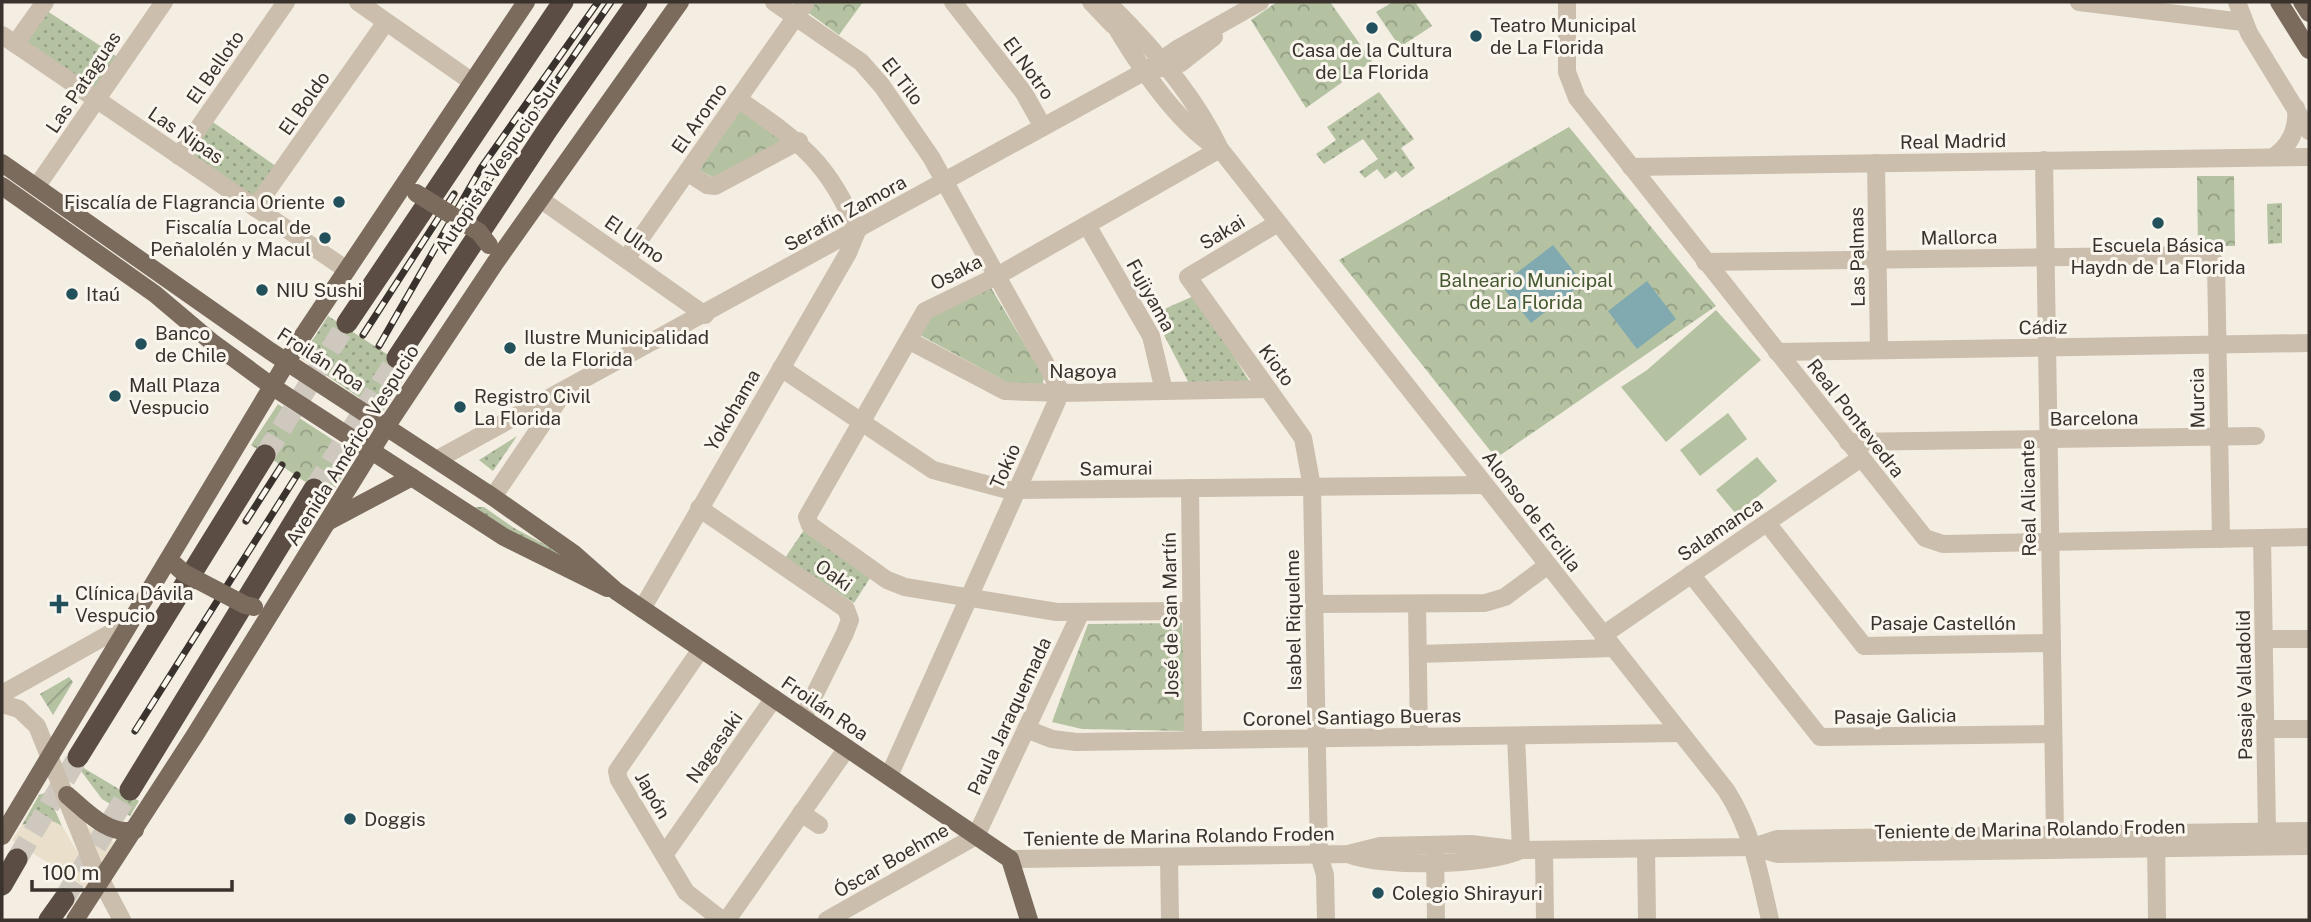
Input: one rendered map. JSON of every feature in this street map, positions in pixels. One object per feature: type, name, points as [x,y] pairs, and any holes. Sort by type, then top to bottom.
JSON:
[{"type":"highway","name":"Autopista Vespucio Sur","points":[[347,323],[563,2]]},
{"type":"highway","name":"Autopista Vespucio Sur","points":[[397,358],[638,2]]},
{"type":"highway","points":[[622,23],[646,2]]},
{"type":"highway","points":[[78,757],[265,455]]},
{"type":"highway","points":[[130,790],[314,489]]},
{"type":"highway","points":[[2,885],[17,859]]},
{"type":"highway","points":[[49,920],[64,899]]},
{"type":"main road","points":[[2,836],[127,624],[172,560],[287,362],[471,81],[526,2]]},
{"type":"main road","name":"Avenida Américo Vespucio","points":[[75,920],[280,601],[492,254],[540,199],[680,2]]},
{"type":"main road","points":[[2279,2],[2309,50]]},
{"type":"main road","points":[[2302,2],[2309,13]]},
{"type":"main road","name":"Froilán Roa","points":[[2,163],[287,362],[493,497],[592,568],[617,592]]},
{"type":"main road","name":"Froilán Roa","points":[[2,186],[155,294],[273,387],[524,549],[617,592],[1010,859]]},
{"type":"main road","points":[[394,197],[416,193],[479,232],[492,254]]},
{"type":"main road","points":[[329,521],[412,477]]},
{"type":"main road","points":[[451,501],[493,497]]},
{"type":"main road","points":[[172,560],[184,573],[244,605],[254,607],[280,601]]},
{"type":"main road","points":[[67,795],[110,828],[123,832],[135,830]]},
{"type":"main road","points":[[1010,859],[1029,920]]},
{"type":"street","points":[[9,40],[46,2]]},
{"type":"street","name":"Las Pataguas","points":[[37,186],[164,2]]},
{"type":"street","name":"El Belloto","points":[[179,156],[286,2]]},
{"type":"street","points":[[358,2],[471,81]]},
{"type":"street","name":"El Tilo","points":[[774,2],[801,9],[872,73],[923,144],[944,181]]},
{"type":"street","name":"El Notro","points":[[953,2],[1024,93],[1042,127]]},
{"type":"street","name":"Alonso de Ercilla","points":[[1091,2],[1124,28]]},
{"type":"street","name":"Alonso de Ercilla","points":[[1101,2],[1158,66],[1194,130],[1220,149],[1734,802],[1753,847],[1770,920]]},
{"type":"street","name":"Alonso de Ercilla","points":[[1107,2],[1124,28]]},
{"type":"street","name":"Alonso de Ercilla","points":[[1116,2],[1124,28]]},
{"type":"street","name":"Serafín Zamora","points":[[438,459],[1158,66],[1235,12],[1260,2]]},
{"type":"street","name":"Real Pontevedra","points":[[1567,2],[1569,82],[1577,98],[1920,534],[1930,541],[1943,544],[2309,537]]},
{"type":"street","points":[[2079,2],[2243,22]]},
{"type":"street","points":[[2237,2],[2243,22],[2309,131]]},
{"type":"street","name":"El Aromo","points":[[626,259],[801,9]]},
{"type":"street","name":"El Boldo","points":[[255,208],[386,22]]},
{"type":"street","name":"Las Ñipas","points":[[9,40],[347,270]]},
{"type":"street","points":[[738,99],[799,141],[830,180],[856,231]]},
{"type":"street","points":[[2275,156],[2286,146],[2294,132],[2295,107]]},
{"type":"street","points":[[687,172],[706,185],[715,186],[799,141]]},
{"type":"street","name":"Osaka","points":[[970,599],[892,583],[810,525],[807,517],[810,511],[926,311],[1087,225],[1220,149]]},
{"type":"street","name":"Real Madrid","points":[[1631,167],[2309,157]]},
{"type":"street","name":"Real Alicante","points":[[2044,160],[2055,835]]},
{"type":"street","name":"Las Palmas","points":[[1876,163],[1879,350]]},
{"type":"street","points":[[944,181],[1060,393]]},
{"type":"street","name":"El Ulmo","points":[[540,199],[705,315]]},
{"type":"street","name":"Sakai","points":[[1188,277],[1278,223]]},
{"type":"street","name":"Fujiyama","points":[[1087,225],[1151,336],[1164,391]]},
{"type":"street","name":"Yokohama","points":[[642,609],[848,253],[856,231]]},
{"type":"street","name":"Mallorca","points":[[1705,262],[2206,254],[2213,257]]},
{"type":"street","name":"Murcia","points":[[2213,257],[2221,539]]},
{"type":"street","name":"Kioto","points":[[1188,277],[1303,438],[1312,487]]},
{"type":"street","name":"Nagoya","points":[[910,341],[1005,391],[1060,393],[1268,388]]},
{"type":"street","name":"Cádiz","points":[[1777,352],[2309,343]]},
{"type":"street","name":"Samurai","points":[[781,368],[933,470],[1017,491],[1485,485]]},
{"type":"street","name":"Serafín Zamora","points":[[493,497],[564,392]]},
{"type":"street","name":"Tokio","points":[[889,776],[1060,393]]},
{"type":"street","name":"Barcelona","points":[[1848,442],[2256,436]]},
{"type":"street","name":"Salamanca","points":[[1608,641],[1691,575],[1861,458]]},
{"type":"street","name":"Isabel Riquelme","points":[[1312,487],[1319,855],[1325,875],[1326,920]]},
{"type":"street","name":"José de San Martín","points":[[1190,488],[1193,740]]},
{"type":"street","name":"Oaki","points":[[699,508],[846,609],[850,620],[845,633],[803,718]]},
{"type":"street","name":"Pasaje Castellón","points":[[1767,523],[1864,646],[2052,643]]},
{"type":"street","name":"Pasaje Valladolid","points":[[2262,538],[2267,831]]},
{"type":"street","points":[[1314,604],[1493,602],[1511,593],[1548,565]]},
{"type":"street","name":"Pasaje Galicia","points":[[1691,575],[1820,737],[2053,734]]},
{"type":"street","points":[[970,599],[1080,614],[1191,611]]},
{"type":"street","points":[[1417,604],[1419,737]]},
{"type":"street","name":"Paula Jaraquemada","points":[[976,836],[1080,614]]},
{"type":"street","points":[[2,694],[127,624]]},
{"type":"street","points":[[2264,639],[2309,639]]},
{"type":"street","points":[[1418,654],[1608,641]]},
{"type":"street","name":"Japón","points":[[701,649],[617,771],[690,897],[722,920]]},
{"type":"street","name":"Nagasaki","points":[[664,855],[774,698]]},
{"type":"street","points":[[2,704],[28,715],[37,726],[100,881],[121,920]]},
{"type":"street","name":"Coronel Santiago Bueras","points":[[1026,729],[1067,741],[1681,733]]},
{"type":"street","points":[[2266,729],[2309,729]]},
{"type":"street","points":[[1516,736],[1521,850]]},
{"type":"street","points":[[727,920],[846,748]]},
{"type":"street","points":[[801,813],[819,825]]},
{"type":"street","name":"Teniente de Marina Rolando Froden","points":[[1010,859],[1348,854],[1380,862],[1435,853],[1496,858],[1521,850],[1753,847],[1778,854],[2156,841],[2267,831],[2309,831]]},
{"type":"street","name":"Teniente de Marina Rolando Froden","points":[[1753,847],[1777,839],[2055,835],[2309,846]]},
{"type":"street","name":"Óscar Boehme","points":[[827,920],[976,836]]},
{"type":"street","points":[[2156,841],[2158,920]]},
{"type":"street","points":[[1646,849],[1647,920]]},
{"type":"street","points":[[1544,850],[1545,920]]},
{"type":"street","points":[[1435,853],[1436,920]]},
{"type":"street","points":[[1169,857],[1170,920]]},
{"type":"green space","points":[[812,2],[863,2],[839,35],[806,11]]},
{"type":"green space","points":[[1277,2],[1330,2],[1372,61],[1306,108],[1251,20]]},
{"type":"green space","points":[[1393,2],[1415,2],[1432,26],[1400,47],[1376,12]]},
{"type":"green space","points":[[47,11],[119,58],[94,92],[25,46],[24,39]]},
{"type":"green space","points":[[1379,92],[1414,139],[1401,148],[1415,168],[1402,178],[1396,171],[1385,179],[1377,169],[1365,178],[1359,172],[1378,159],[1363,139],[1324,164],[1316,154],[1336,140],[1327,127]]},
{"type":"green space","points":[[741,105],[789,138],[714,178],[696,168]]},
{"type":"green space","points":[[210,120],[277,167],[254,199],[185,154]]},
{"type":"green space","name":"Balneario Municipal de La Florida","points":[[1569,127],[1716,306],[1496,458],[1339,260]]},
{"type":"green space","points":[[2197,176],[2234,176],[2235,246],[2198,246]]},
{"type":"green space","points":[[2282,203],[2282,243],[2268,244],[2267,204]]},
{"type":"green space","points":[[987,281],[1044,377],[1042,388],[1014,386],[918,334],[929,316]]},
{"type":"green space","points":[[1196,295],[1253,387],[1191,387],[1153,314]]},
{"type":"green space","points":[[1716,310],[1761,360],[1666,442],[1621,387],[1647,370]]},
{"type":"green space","points":[[328,316],[410,369],[382,413],[301,358]]},
{"type":"green space","points":[[278,404],[356,455],[329,498],[251,445]]},
{"type":"green space","points":[[1728,413],[1747,439],[1700,476],[1680,450]]},
{"type":"green space","points":[[517,436],[493,471],[479,460]]},
{"type":"green space","points":[[1757,457],[1777,481],[1736,514],[1716,490]]},
{"type":"green space","points":[[471,507],[484,507],[514,528],[572,559],[559,561]]},
{"type":"green space","points":[[804,530],[872,575],[854,603],[785,558]]},
{"type":"green space","points":[[1182,623],[1188,731],[1082,729],[1052,722],[1088,624]]},
{"type":"green space","points":[[69,677],[73,682],[53,715],[40,694]]},
{"type":"green space","points":[[82,767],[139,801],[130,816],[102,799],[81,771]]},
{"type":"green space","points":[[47,792],[62,826],[50,820],[22,825],[39,795]]},
{"type":"shaded area","points":[[50,820],[62,826],[89,872],[92,878],[86,887],[12,840],[22,825]]},
{"type":"shaded area","points":[[82,823],[114,842],[100,865]]},
{"type":"water","points":[[1553,245],[1583,283],[1531,323],[1501,285]]},
{"type":"water","points":[[1647,281],[1676,319],[1637,349],[1608,311]]},
{"type":"tunnel","points":[[265,455],[347,323]]},
{"type":"tunnel","points":[[314,489],[397,358]]},
{"type":"tunnel","points":[[17,859],[78,757]]},
{"type":"tunnel","points":[[64,899],[130,790]]},
{"type":"railway","points":[[379,346],[481,168],[598,2]]},
{"type":"railway","points":[[459,229],[499,164],[611,2]]},
{"type":"railway","points":[[363,335],[454,194]]},
{"type":"railway","points":[[246,521],[282,465]]},
{"type":"railway","points":[[135,731],[297,475]]},
{"type":"place","name":"Casa de la Cultura de La Florida","points":[[1372,28]]},
{"type":"place","name":"Teatro Municipal de La Florida","points":[[1476,36]]},
{"type":"place","name":"Fiscalía de Flagrancia Oriente","points":[[339,202]]},
{"type":"place","name":"Escuela Básica Haydn de La Florida","points":[[2158,223]]},
{"type":"place","name":"Fiscalía Local de Peñalolén y Macul","points":[[325,238]]},
{"type":"place","name":"NIU Sushi","points":[[262,290]]},
{"type":"place","name":"Itaú","points":[[72,294]]},
{"type":"place","name":"Banco de Chile","points":[[141,344]]},
{"type":"place","name":"Ilustre Municipalidad de la Florida","points":[[510,348]]},
{"type":"place","name":"Mall Plaza Vespucio","points":[[115,396]]},
{"type":"place","name":"Registro Civil La Florida","points":[[460,407]]},
{"type":"place","name":"Clínica Dávila Vespucio","points":[[59,604]]},
{"type":"place","name":"Doggis","points":[[350,819]]},
{"type":"place","name":"Colegio Shirayuri","points":[[1378,893]]}]
